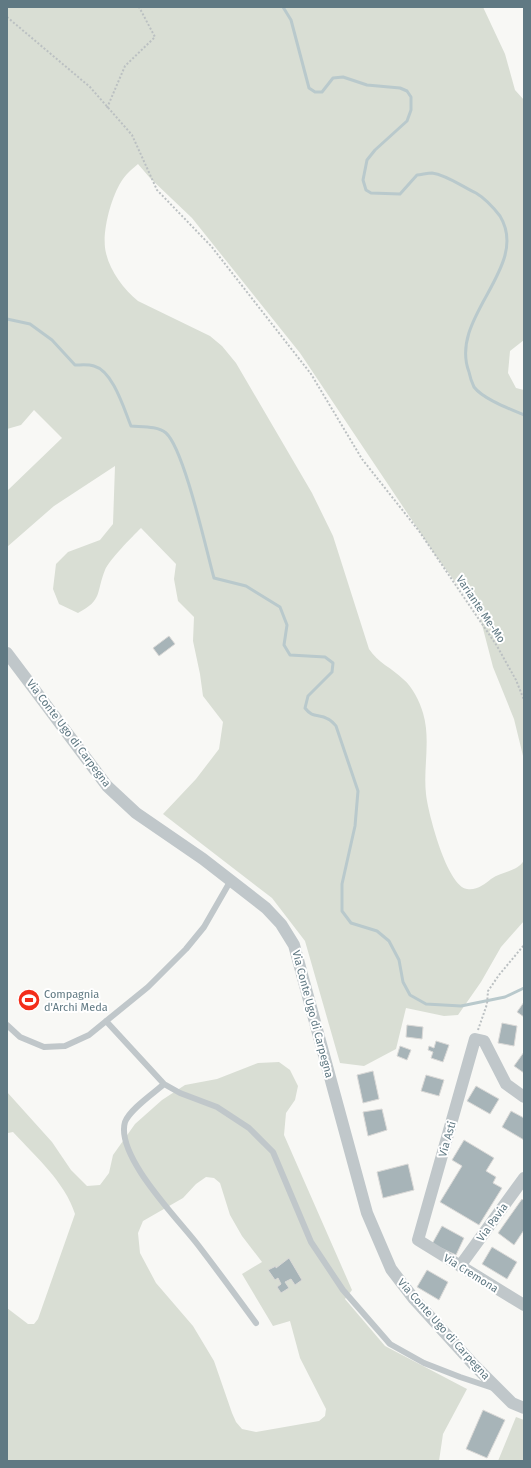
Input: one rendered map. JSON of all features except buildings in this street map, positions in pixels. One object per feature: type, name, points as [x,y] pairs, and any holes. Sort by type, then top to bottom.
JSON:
[{"type":"street","name":"Via Conte Ugo di Carpegna","points":[[7,653],[108,786],[136,813],[231,880],[266,908],[281,924],[294,944],[367,1213],[391,1269],[424,1310],[512,1403],[524,1408]]},
{"type":"street","points":[[475,1039],[484,1041],[506,1084],[524,1097]]},
{"type":"street","name":"Via Asti","points":[[418,1240],[475,1039]]},
{"type":"street","name":"Via Pavia","points":[[460,1266],[522,1184]]},
{"type":"street","name":"Via Cremona","points":[[418,1240],[524,1305]]},
{"type":"lane","points":[[7,1025],[20,1037],[44,1047],[65,1046],[89,1035],[148,988],[186,949],[204,927],[231,880]]},
{"type":"lane","points":[[106,1021],[164,1084],[180,1093],[217,1107],[249,1128],[273,1152],[311,1242],[343,1290],[390,1344],[431,1366],[499,1389]]},
{"type":"lane","points":[[164,1084],[137,1107],[126,1122],[125,1138],[138,1167],[154,1193],[196,1243],[256,1323]]},
{"type":"path","points":[[106,108],[125,66],[155,37],[139,7]]},
{"type":"path","name":"Variante Me-Mo","points":[[7,17],[90,87],[106,108],[132,135],[157,190],[211,246],[240,281],[311,374],[362,459],[419,531],[497,646],[516,680],[524,700]]},
{"type":"path","points":[[475,1039],[487,1004],[487,996],[494,981],[524,945]]},
{"type":"shaded area","points":[[7,7],[483,7],[505,54],[515,90],[524,100],[524,340],[510,351],[508,373],[516,388],[524,390],[524,760],[514,719],[493,667],[480,617],[436,556],[300,353],[192,218],[150,178],[138,164],[124,177],[117,189],[106,226],[106,253],[114,273],[123,286],[138,301],[210,336],[222,346],[236,363],[312,493],[333,536],[369,649],[381,662],[399,675],[410,686],[422,709],[427,743],[426,794],[430,816],[440,848],[452,876],[460,885],[467,889],[474,889],[483,885],[495,876],[518,867],[524,860],[524,921],[501,947],[481,982],[458,1015],[444,1016],[406,1008],[396,1049],[364,1066],[340,1063],[305,941],[272,898],[163,814],[196,779],[219,749],[223,722],[203,696],[193,641],[194,617],[178,601],[174,579],[176,564],[141,528],[107,566],[102,578],[98,595],[92,604],[78,613],[59,604],[53,589],[56,564],[68,552],[100,540],[113,524],[115,466],[54,506],[7,547],[7,491],[62,438],[34,410],[21,425],[7,429]]},
{"type":"shaded area","points":[[279,1062],[290,1070],[298,1086],[295,1100],[286,1113],[284,1135],[352,1290],[345,1299],[385,1346],[467,1389],[443,1434],[439,1461],[7,1461],[7,1308],[28,1324],[34,1324],[38,1319],[75,1214],[57,1180],[40,1160],[13,1132],[8,1133],[7,1136],[7,1092],[52,1142],[71,1170],[87,1186],[100,1185],[109,1173],[113,1155],[135,1124],[162,1100],[185,1085],[217,1079],[258,1063]],"holes":[[[206,1177],[214,1178],[220,1183],[230,1215],[242,1236],[262,1262],[242,1274],[273,1326],[290,1321],[300,1358],[326,1409],[325,1416],[319,1421],[256,1432],[242,1429],[236,1422],[232,1413],[214,1361],[193,1326],[156,1283],[140,1253],[138,1233],[143,1221],[183,1198],[196,1184]]]},
{"type":"shaded area","points":[[516,1417],[524,1420],[524,1461],[498,1461]]},
{"type":"waterway","points":[[283,7],[291,20],[309,88],[315,92],[322,92],[333,78],[343,77],[367,85],[400,88],[407,91],[411,97],[411,110],[407,121],[375,150],[367,160],[363,180],[366,190],[371,193],[400,194],[417,175],[432,173],[438,174],[476,193],[489,203],[500,216],[507,235],[505,254],[498,273],[469,332],[466,352],[469,374],[474,387],[490,400],[524,415]]},
{"type":"waterway","points":[[7,319],[30,324],[52,340],[75,365],[92,365],[101,369],[107,375],[117,392],[131,426],[154,428],[166,433],[173,443],[187,478],[214,578],[246,586],[280,607],[287,625],[284,645],[290,655],[325,657],[333,663],[332,672],[308,696],[305,708],[313,715],[325,717],[336,726],[358,791],[355,826],[342,884],[342,911],[351,923],[377,931],[389,941],[399,960],[403,982],[410,995],[426,1004],[461,1006],[505,997],[524,988]]},
{"type":"place","name":"Compagnia d'Archi Meda","points":[[29,1000]]}]
